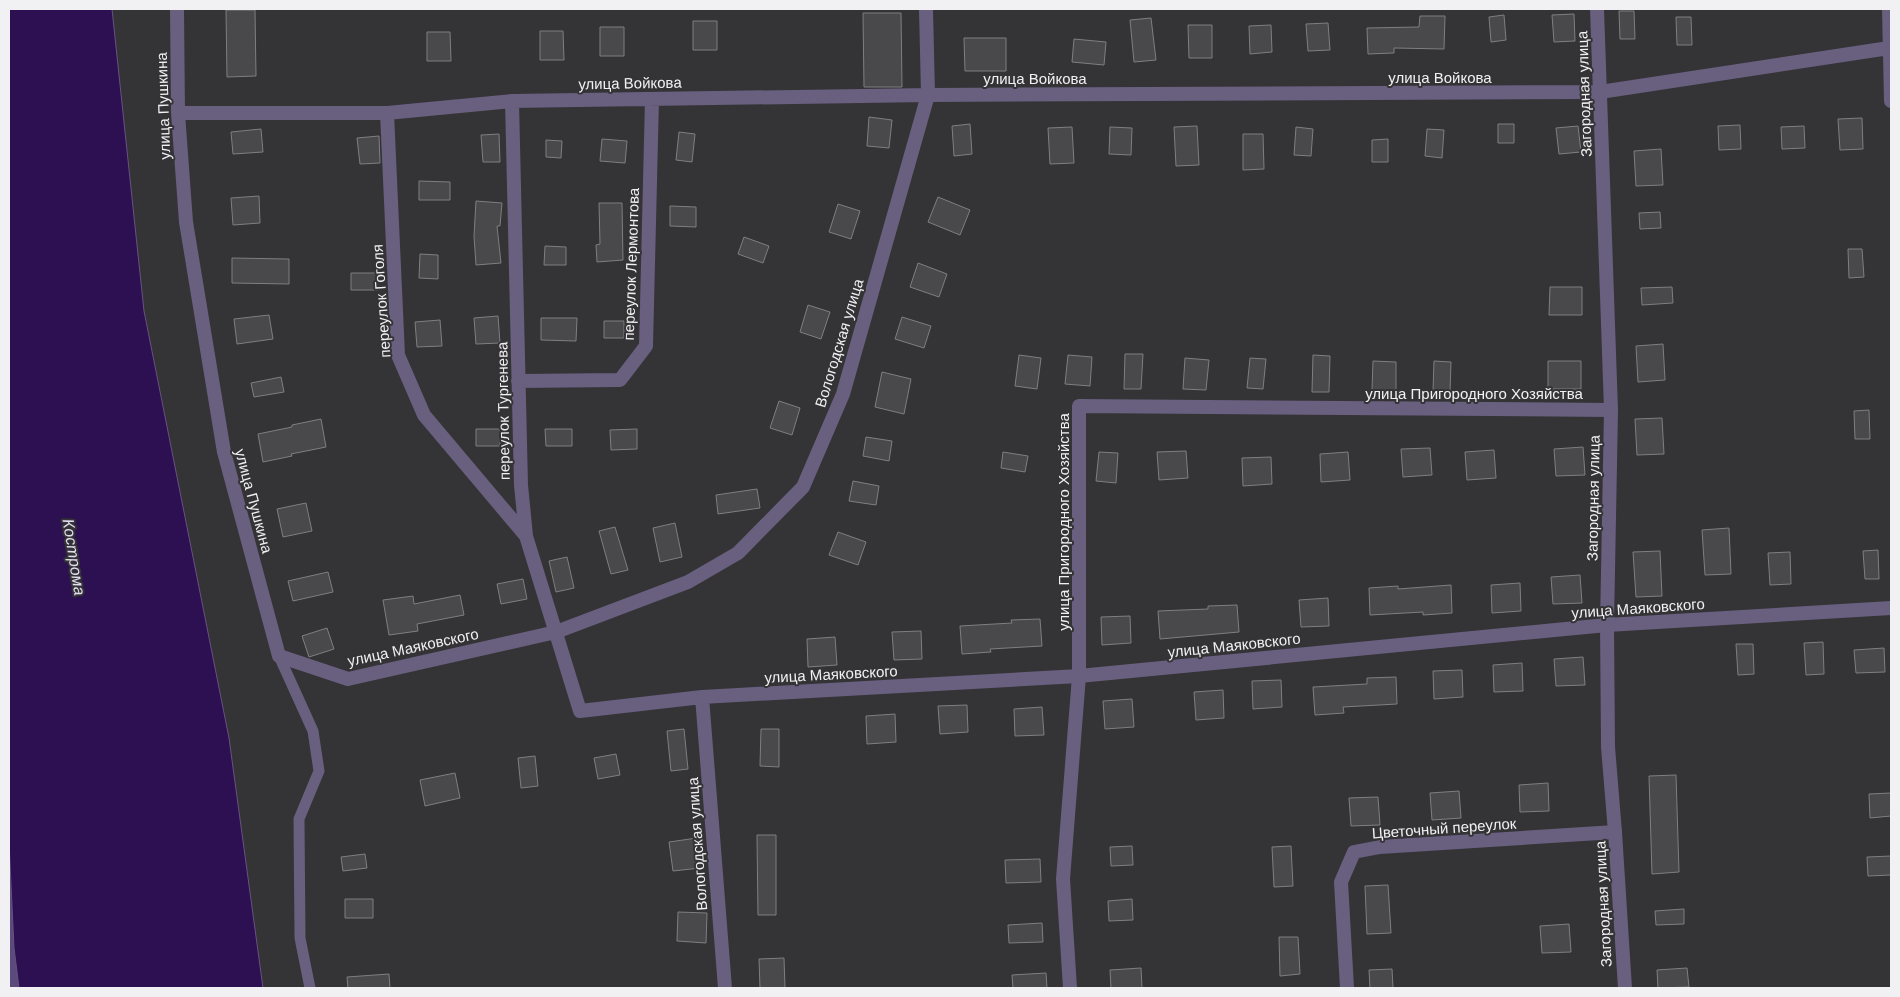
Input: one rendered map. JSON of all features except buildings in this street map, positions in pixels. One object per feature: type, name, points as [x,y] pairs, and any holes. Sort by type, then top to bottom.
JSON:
[{"type":"street","name":"улица Пушкина","points":[[177,9],[178,113],[186,222],[224,452],[279,656]]},
{"type":"street","name":"Вологодская улица","points":[[556,632],[688,582],[738,553],[803,487],[843,394],[928,94],[926,9]]},
{"type":"street","name":"Загородная улица","points":[[1597,9],[1611,410],[1607,625],[1608,747],[1624,988]]},
{"type":"street","points":[[1889,9],[1891,101]]},
{"type":"street","name":"улица Войкова","points":[[178,113],[387,113],[512,101],[928,94],[1600,92],[1889,48]]},
{"type":"street","name":"переулок Лермонтова","points":[[518,381],[620,380],[646,346],[652,99]]},
{"type":"street","name":"переулок Тургенева","points":[[512,101],[521,485],[526,536],[580,711]]},
{"type":"street","name":"переулок Гоголя","points":[[387,113],[398,355],[424,415],[526,536]]},
{"type":"street","name":"улица Пригородного Хозяйства","points":[[1070,988],[1063,879],[1079,676],[1079,406],[1611,410]]},
{"type":"street","name":"улица Маяковского","points":[[580,711],[702,697],[1079,676],[1607,625],[1891,608]]},
{"type":"street","name":"улица Маяковского","points":[[279,656],[348,679],[556,632]]},
{"type":"street","name":"Вологодская улица","points":[[702,697],[725,988]]},
{"type":"street","name":"Цветочный переулок","points":[[1347,988],[1342,882],[1354,852],[1380,847],[1615,832]]},
{"type":"lane","name":"улица Пушкина","points":[[279,656],[313,731],[319,771],[300,819],[300,938],[310,988]]},
{"type":"shaded area","points":[[9,842],[14,948],[19,988],[9,988]]},
{"type":"water","name":"Кострома","points":[[9,9],[112,9],[144,311],[229,738],[263,988],[19,988],[14,948],[9,842]]}]
